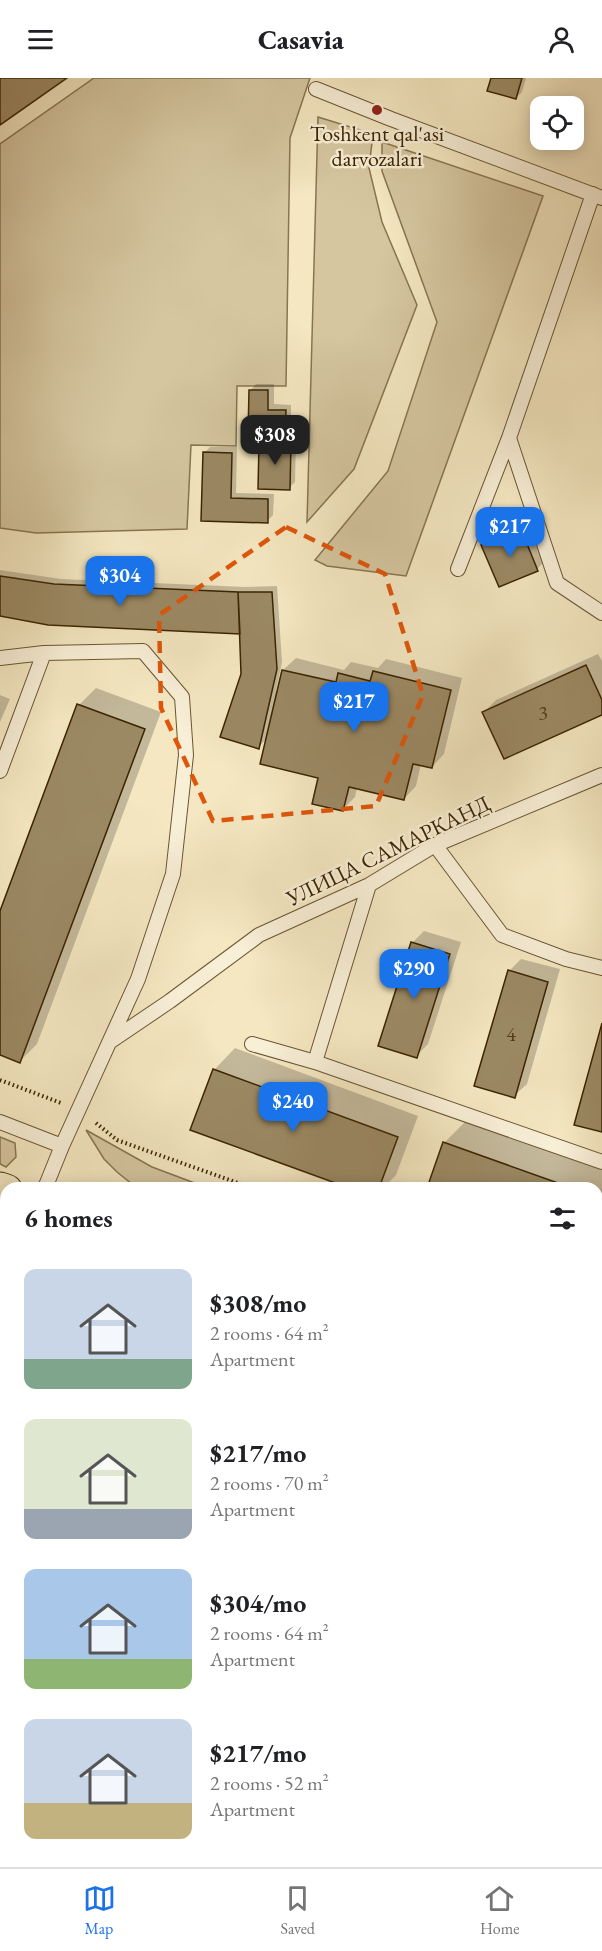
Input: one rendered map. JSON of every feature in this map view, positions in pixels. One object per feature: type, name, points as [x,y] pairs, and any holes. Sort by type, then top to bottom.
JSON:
[{"type":"lane","points":[[316,89],[597,196],[509,438],[458,569]]},
{"type":"lane","points":[[509,438],[556,583],[602,613]]},
{"type":"lane","points":[[0,658],[44,653],[144,651],[182,697],[186,755],[173,874],[138,979],[47,1182]]},
{"type":"lane","points":[[0,771],[44,653]]},
{"type":"lane","name":"УЛИЦА САМАРКАНД","points":[[110,1042],[259,935],[369,885],[435,845],[602,775]]},
{"type":"lane","points":[[435,845],[502,935],[566,959],[602,968]]},
{"type":"lane","points":[[315,1062],[369,885]]},
{"type":"lane","points":[[252,1044],[315,1062],[602,1162]]},
{"type":"lane","points":[[0,1122],[62,1146]]},
{"type":"path","points":[[0,1080],[78,1110]]},
{"type":"path","points":[[117,1140],[235,1182]]},
{"type":"highlighted area","points":[[286,527],[385,574],[423,695],[376,806],[213,821],[161,708],[159,615]]},
{"type":"shaded area","points":[[94,78],[310,78],[290,138],[286,386],[237,386],[236,446],[191,445],[187,529],[36,533],[0,528],[0,144]]},
{"type":"shaded area","points":[[318,117],[373,134],[369,168],[382,222],[417,305],[354,469],[307,522]]},
{"type":"shaded area","points":[[382,142],[543,196],[406,576],[327,566],[315,560],[388,471],[437,322],[382,171]]},
{"type":"shaded area","points":[[86,1130],[152,1167],[192,1182],[130,1182],[104,1159]]},
{"type":"shaded area","points":[[0,1137],[15,1143],[16,1157],[6,1167],[0,1164]]},
{"type":"building","points":[[0,78],[67,78],[0,125]]},
{"type":"building","points":[[491,78],[522,78],[516,99],[487,91]]},
{"type":"building","points":[[249,390],[268,390],[268,410],[286,410],[285,435],[248,435]]},
{"type":"building","points":[[259,443],[291,443],[290,490],[258,489]]},
{"type":"building","points":[[203,452],[232,453],[231,498],[268,499],[268,523],[201,521]]},
{"type":"building","points":[[521,529],[538,571],[499,587],[481,545]]},
{"type":"building","points":[[0,576],[54,584],[238,592],[240,634],[48,625],[0,616]]},
{"type":"building","points":[[238,592],[272,592],[277,669],[259,749],[220,737],[241,674]]},
{"type":"building","points":[[586,665],[602,700],[602,715],[504,759],[482,712]]},
{"type":"building","points":[[282,670],[336,682],[338,673],[370,681],[373,671],[451,690],[432,768],[413,764],[404,800],[349,787],[343,811],[312,804],[318,778],[260,764]]},
{"type":"building","points":[[77,704],[145,729],[20,1063],[0,1055],[0,911]]},
{"type":"building","points":[[411,942],[450,954],[417,1058],[378,1046]]},
{"type":"building","points":[[508,970],[548,982],[515,1098],[474,1086]]},
{"type":"building","points":[[602,1023],[602,1132],[574,1125]]},
{"type":"building","points":[[213,1069],[398,1137],[381,1182],[333,1182],[190,1130]]},
{"type":"building","points":[[443,1142],[555,1182],[429,1182]]},
{"type":"place","name":"Toshkent qal'asi darvozalari","points":[[377,110]]}]
